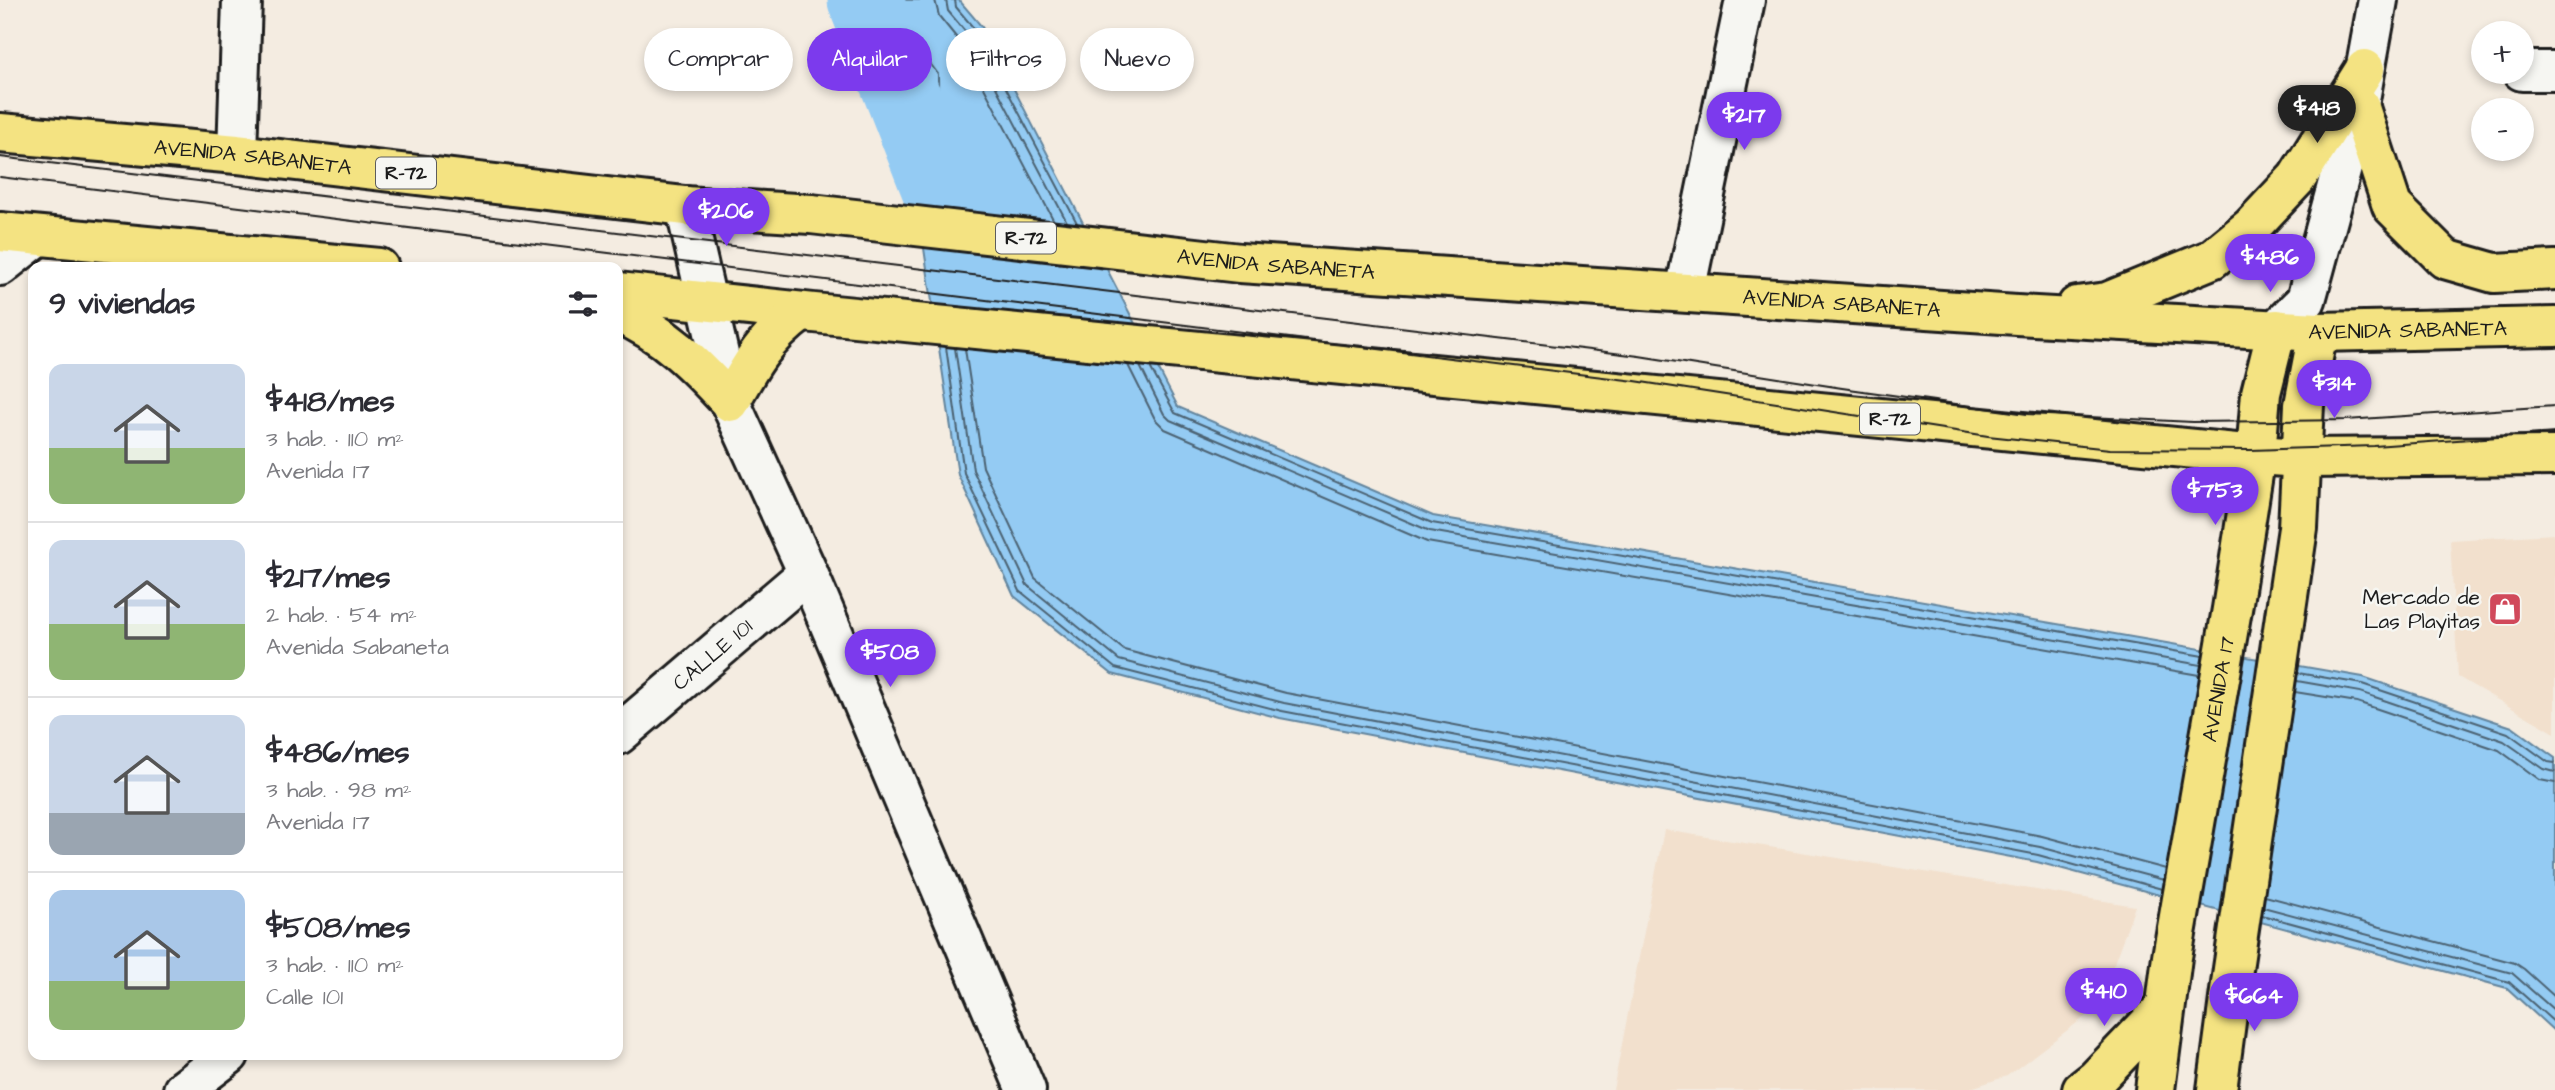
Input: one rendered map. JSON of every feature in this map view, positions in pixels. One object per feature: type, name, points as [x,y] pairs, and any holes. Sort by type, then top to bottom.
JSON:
[{"type":"main road","points":[[2362,87],[2392,206],[2445,259],[2494,273],[2555,270]]},
{"type":"main road","points":[[2017,315],[2107,302],[2212,259],[2251,228],[2297,178],[2362,87]]},
{"type":"main road","name":"AVENIDA SABANETA","points":[[0,133],[237,154],[685,206],[811,214],[1240,263],[2017,315],[2277,329],[2312,316],[2555,327]]},
{"type":"main road","points":[[0,232],[279,262]]},
{"type":"main road","name":"R-72","points":[[623,293],[2256,455],[2302,458],[2555,456]]},
{"type":"main road","points":[[623,315],[638,321],[690,359],[730,402],[755,356],[777,330],[808,313]]},
{"type":"main road","points":[[2217,1090],[2298,528],[2304,405],[2312,316]]},
{"type":"main road","name":"AVENIDA 17","points":[[2155,1090],[2164,1008],[2232,609],[2256,455],[2262,393],[2277,329]]},
{"type":"main road","points":[[2082,1090],[2096,1079],[2164,1008]]},
{"type":"street","points":[[237,154],[242,0]]},
{"type":"street","points":[[1685,292],[1745,0]]},
{"type":"street","points":[[2312,316],[2362,87],[2378,0]]},
{"type":"street","points":[[2534,71],[2555,71]]},
{"type":"street","points":[[685,206],[730,402],[808,573],[1026,1090]]},
{"type":"street","points":[[0,265],[38,236]]},
{"type":"street","name":"CALLE 101","points":[[623,731],[808,573]]},
{"type":"street","points":[[183,1090],[222,1060]]},
{"type":"shaded area","name":"Mercado de Las Playitas","points":[[2555,534],[2555,733],[2458,677],[2450,540]]},
{"type":"shaded area","points":[[1664,830],[2135,906],[2098,1007],[2007,1076],[1965,1090],[1613,1090]]},
{"type":"water","points":[[850,0],[959,0],[982,27],[946,28],[946,91],[1015,91],[1178,407],[1433,516],[2363,677],[2512,727],[2555,758],[2555,1032],[2507,988],[2037,862],[1280,718],[1112,674],[1014,596],[958,475],[913,175],[913,91],[932,91],[932,28],[872,28]]},
{"type":"waterway","points":[[865,0],[951,219]]},
{"type":"tram line","points":[[0,157],[1639,356],[2027,414],[2193,422],[2346,420],[2555,406]]},
{"type":"tram line","points":[[0,177],[1635,381],[1988,436],[2110,449],[2251,450],[2374,446],[2555,433]]},
{"type":"place","name":"Mercado de Las Playitas","points":[[2505,609]]}]
